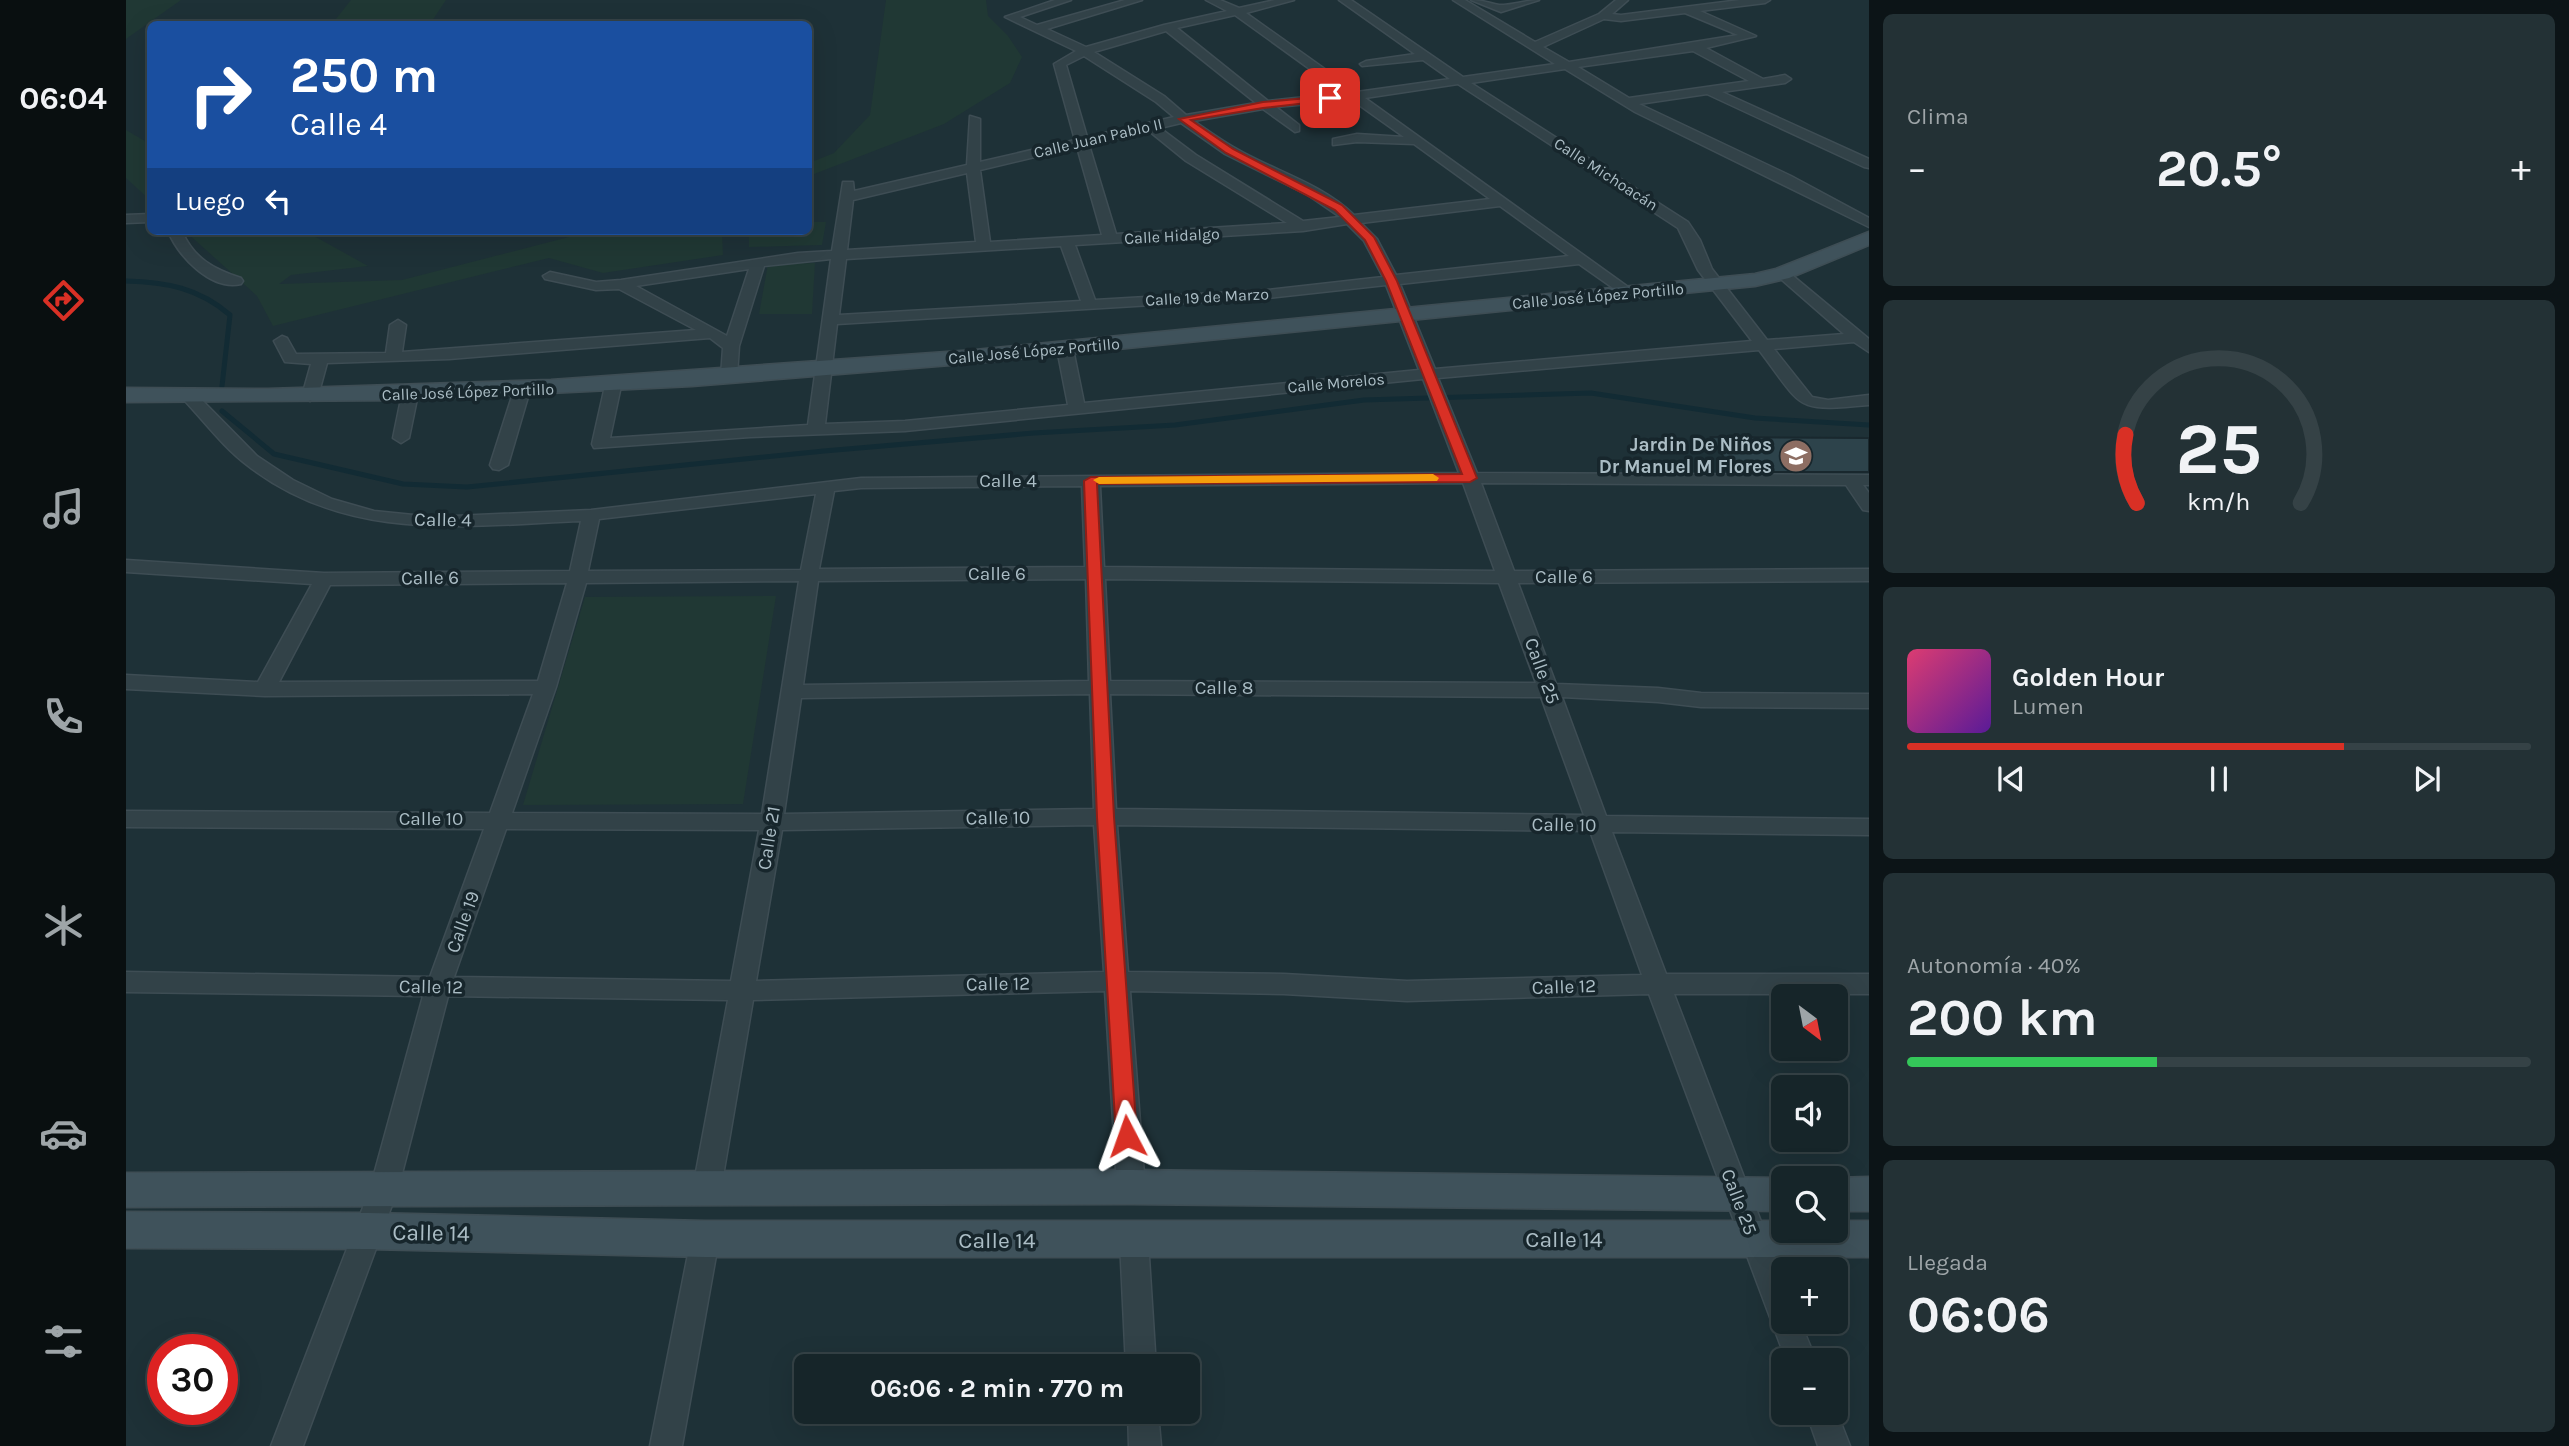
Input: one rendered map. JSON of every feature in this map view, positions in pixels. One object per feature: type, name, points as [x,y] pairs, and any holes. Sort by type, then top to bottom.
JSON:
[{"type":"main road","name":"Calle José López Portillo","points":[[126,395],[310,396],[614,386],[1065,349],[1715,285],[1782,274],[1867,237]]},
{"type":"main road","points":[[126,1189],[1130,1187],[1771,1194]]},
{"type":"main road","points":[[1848,1194],[1869,1194]]},
{"type":"main road","name":"Calle 14","points":[[126,1230],[369,1231],[705,1239],[1869,1239]]},
{"type":"street","name":"Calle 25","points":[[1065,0],[1010,17],[1085,51],[1160,99],[1183,119],[1230,151],[1338,207],[1370,239],[1392,281],[1470,478],[1771,1285]]},
{"type":"street","points":[[1036,29],[1137,0]]},
{"type":"street","points":[[1211,0],[1235,10],[1628,292]]},
{"type":"street","points":[[1110,239],[1060,64],[1085,51],[1168,27],[1289,0]]},
{"type":"street","name":"Calle Michoacán","points":[[1344,0],[1461,81],[1683,225],[1693,240],[1704,270],[1762,346],[1812,404],[1869,400]]},
{"type":"street","points":[[1476,0],[1501,9],[1534,0]]},
{"type":"street","points":[[1535,46],[1603,16],[1623,0]]},
{"type":"street","points":[[1603,16],[1622,18],[1765,0]]},
{"type":"street","points":[[1462,1],[1627,102],[1867,237]]},
{"type":"street","name":"Calle Juan Pablo II","points":[[839,256],[848,190],[973,166],[1149,125],[1263,105],[1461,81],[1695,47],[1749,36],[1686,9]]},
{"type":"street","points":[[1168,27],[1295,128]]},
{"type":"street","points":[[1695,47],[1762,83]]},
{"type":"street","points":[[1366,64],[1425,56]]},
{"type":"street","points":[[1627,102],[1711,92],[1785,79]]},
{"type":"street","points":[[1711,92],[1866,160]]},
{"type":"street","points":[[974,119],[973,166],[984,247]]},
{"type":"street","points":[[1149,125],[1191,158],[1303,227]]},
{"type":"street","points":[[1337,142],[1357,137],[1406,142],[1416,140]]},
{"type":"street","name":"Calle Hidalgo","points":[[550,276],[596,286],[798,257],[1303,227],[1503,202]]},
{"type":"street","points":[[126,219],[147,218]]},
{"type":"street","points":[[176,235],[180,246],[203,270],[236,281]]},
{"type":"street","points":[[1066,241],[1089,303]]},
{"type":"street","points":[[816,429],[839,256]]},
{"type":"street","name":"Calle 19 de Marzo","points":[[831,320],[1267,294],[1583,259]]},
{"type":"street","points":[[729,376],[731,346],[758,263]]},
{"type":"street","points":[[1782,274],[1863,342]]},
{"type":"street","points":[[621,284],[713,333],[731,346]]},
{"type":"street","points":[[393,357],[398,325]]},
{"type":"street","points":[[282,341],[291,359],[320,359],[393,357],[713,333]]},
{"type":"street","name":"Calle Morelos","points":[[614,386],[600,444],[816,429],[905,426],[1077,407],[1431,379],[1762,346],[1863,342]]},
{"type":"street","points":[[1065,349],[1077,407]]},
{"type":"street","points":[[310,396],[320,359]]},
{"type":"street","points":[[499,465],[522,390]]},
{"type":"street","points":[[401,438],[410,394]]},
{"type":"street","name":"Calle 4","points":[[189,396],[251,460],[287,484],[326,503],[373,516],[433,522],[591,515],[873,483],[1470,478],[1860,480]]},
{"type":"street","points":[[1860,480],[1869,506]]},
{"type":"street","points":[[1091,481],[1105,817],[1130,1187]]},
{"type":"street","name":"Calle 21","points":[[707,1188],[772,822],[808,575],[826,488]]},
{"type":"street","name":"Calle 19","points":[[287,1446],[384,1189],[438,988],[501,819],[546,687],[578,576],[591,515]]},
{"type":"street","name":"Calle 6","points":[[126,566],[324,579],[1094,573],[1507,577],[1869,575]]},
{"type":"street","points":[[265,689],[324,579]]},
{"type":"street","points":[[128,686],[265,689],[546,687]]},
{"type":"street","name":"Calle 8","points":[[790,692],[1100,687],[1549,690],[1658,695],[1701,700],[1869,701]]},
{"type":"street","name":"Calle 8","points":[[1658,695],[1696,688],[1869,689]]},
{"type":"street","name":"Calle 10","points":[[126,819],[772,822],[1105,817],[1869,827]]},
{"type":"street","name":"Calle 12","points":[[126,982],[742,990],[1115,981],[1284,984],[1407,991],[1658,984],[1869,984]]},
{"type":"street","points":[[666,1446],[705,1239]]},
{"type":"street","points":[[1134,1241],[1139,1354]]},
{"type":"street","points":[[1143,1424],[1144,1446]]},
{"type":"street","points":[[1826,1425],[1835,1446]]},
{"type":"green space","points":[[126,0],[181,0],[151,21],[147,21],[147,24],[126,39]]},
{"type":"green space","points":[[351,0],[446,0],[432,21],[334,21]]},
{"type":"green space","points":[[886,0],[986,0],[988,16],[1008,36],[1022,57],[1010,83],[944,124],[812,175],[812,162],[834,153],[870,115]]},
{"type":"green space","points":[[126,130],[147,142],[147,197],[126,178]]},
{"type":"green space","points":[[812,222],[826,222],[822,245],[749,247],[749,235],[812,235]]},
{"type":"green space","points":[[189,235],[312,235],[368,266],[291,275],[279,284],[402,280],[576,235],[722,235],[723,255],[603,273],[549,258],[273,326],[257,296]]},
{"type":"green space","points":[[815,263],[812,314],[759,314],[768,264]]},
{"type":"green space","points":[[776,596],[743,804],[523,805],[585,597]]},
{"type":"building","name":"Jardin De Niños Dr Manuel M Flores","points":[[1711,437],[1869,438],[1869,472],[1733,472]]},
{"type":"waterway","points":[[126,281],[181,288],[206,298],[230,315],[222,386]]},
{"type":"waterway","points":[[222,411],[274,454],[403,484],[467,487],[824,451],[1034,433],[1175,425],[1364,400],[1591,393],[1755,418],[1869,425]]},
{"type":"slow traffic","points":[[1099,480],[1433,478]]},
{"type":"place","name":"Jardin De Niños Dr Manuel M Flores","points":[[1796,456]]},
{"type":"route","points":[[1127,1136],[1105,817],[1091,481],[1470,478],[1392,281],[1370,239],[1338,207],[1230,151],[1183,119],[1263,105],[1330,98]]}]
